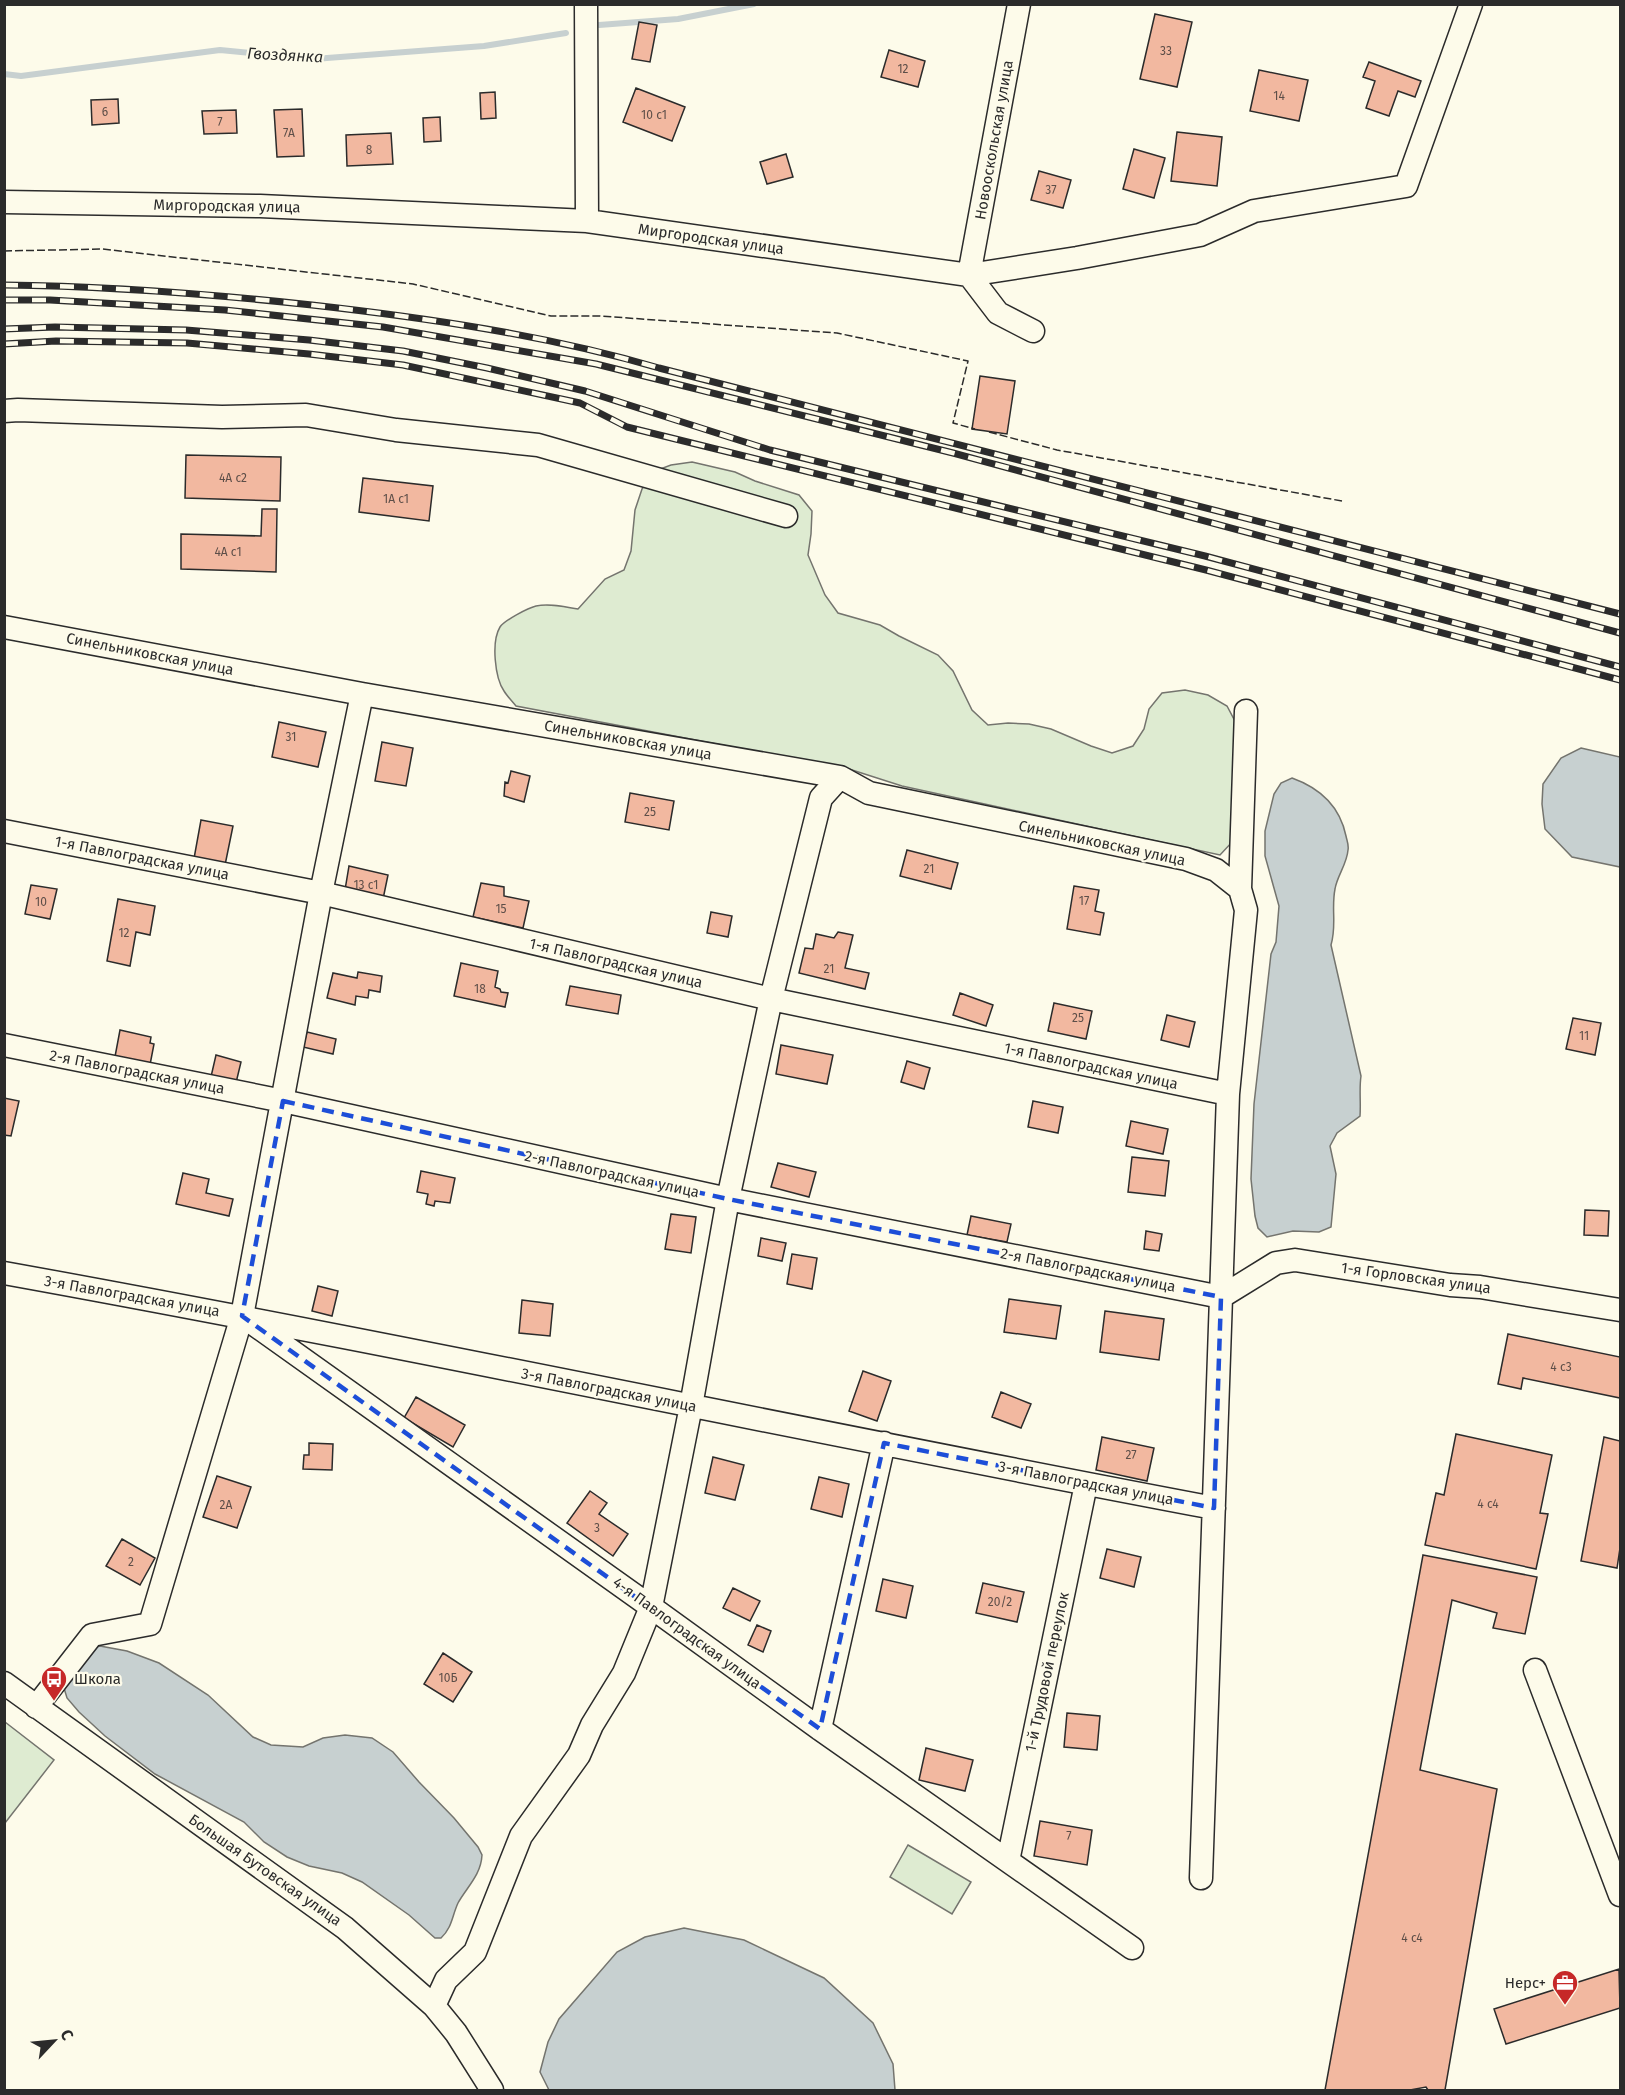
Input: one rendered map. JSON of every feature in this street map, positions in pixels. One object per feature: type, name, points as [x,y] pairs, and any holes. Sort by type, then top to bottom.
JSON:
[{"type":"street","points":[[586,4],[587,221]]},
{"type":"street","name":"Новооскольская улица","points":[[969,275],[1019,4]]},
{"type":"street","name":"Миргородская улица","points":[[4,202],[260,206],[587,221],[969,275],[1200,235],[1254,211],[1406,186],[1471,4]]},
{"type":"street","points":[[969,275],[998,313],[1033,332]]},
{"type":"street","points":[[4,411],[222,417],[306,415],[396,430],[538,445],[786,516]]},
{"type":"street","name":"Синельниковская улица","points":[[4,627],[362,694],[840,777],[869,793],[1186,860],[1216,870],[1240,889]]},
{"type":"street","points":[[36,1707],[92,1635],[150,1623],[242,1316],[321,893],[362,694]]},
{"type":"street","points":[[1201,1878],[1228,1095],[1246,910],[1240,889],[1246,711]]},
{"type":"street","points":[[434,2006],[446,1980],[474,1952],[521,1836],[579,1755],[592,1725],[624,1673],[651,1607],[728,1199],[771,999],[821,798],[840,777]]},
{"type":"street","name":"1-я Павлоградская улица","points":[[4,831],[321,893],[771,999],[1228,1095]]},
{"type":"street","name":"2-я Павлоградская улица","points":[[4,1045],[283,1101],[728,1199],[1221,1297]]},
{"type":"street","name":"1-я Горловская улица","points":[[1221,1297],[1276,1263],[1295,1260],[1620,1310]]},
{"type":"street","name":"3-я Павлоградская улица","points":[[4,1273],[242,1316],[1214,1508]]},
{"type":"street","name":"4-я Павлоградская улица","points":[[242,1316],[820,1729],[1132,1948]]},
{"type":"street","points":[[820,1729],[884,1443]]},
{"type":"street","name":"1-й Трудовой переулок","points":[[1008,1861],[1086,1484]]},
{"type":"street","points":[[1535,1670],[1620,1895]]},
{"type":"street","name":"Большая Бутовская улица","points":[[4,1683],[345,1928],[434,2006],[456,2032],[492,2091]]},
{"type":"highlighted area","points":[[283,1101],[728,1199],[1221,1297],[1214,1508],[884,1443],[820,1729],[242,1316]]},
{"type":"green space","points":[[692,462],[735,472],[799,495],[812,511],[808,555],[825,595],[838,613],[880,625],[938,655],[953,671],[972,710],[988,725],[1029,724],[1051,729],[1112,753],[1133,746],[1144,729],[1149,709],[1162,693],[1185,690],[1208,695],[1227,706],[1237,725],[1234,840],[1220,855],[902,786],[849,769],[516,706],[505,693],[496,669],[495,650],[500,627],[536,606],[552,605],[578,609],[605,579],[624,570],[631,551],[635,510],[642,489],[652,472],[671,465]]},
{"type":"green space","points":[[5,1722],[54,1760],[4,1823]]},
{"type":"green space","points":[[908,1845],[971,1882],[952,1914],[890,1877]]},
{"type":"shaded area","points":[[1581,748],[1620,757],[1620,867],[1572,857],[1545,829],[1542,804],[1543,784],[1561,758]]},
{"type":"shaded area","points":[[1292,778],[1320,793],[1334,808],[1348,843],[1347,855],[1335,889],[1334,931],[1331,945],[1361,1076],[1360,1116],[1337,1133],[1330,1146],[1336,1174],[1331,1227],[1319,1232],[1293,1231],[1267,1237],[1258,1228],[1251,1179],[1254,1104],[1271,954],[1276,942],[1279,906],[1265,856],[1265,831],[1274,794],[1281,783]]},
{"type":"shaded area","points":[[100,1646],[127,1651],[159,1663],[208,1695],[253,1737],[271,1745],[303,1747],[323,1738],[345,1735],[372,1738],[393,1752],[454,1818],[482,1855],[479,1869],[458,1903],[445,1934],[441,1938],[435,1938],[409,1915],[362,1882],[342,1873],[309,1866],[287,1857],[264,1842],[244,1822],[155,1774],[105,1736],[67,1698],[64,1688],[89,1649]]},
{"type":"shaded area","points":[[684,1928],[744,1940],[824,1978],[873,2023],[893,2064],[895,2090],[549,2090],[540,2072],[548,2042],[559,2019],[617,1952],[645,1937]]},
{"type":"building","points":[[1155,14],[1192,22],[1177,87],[1140,79]]},
{"type":"building","points":[[639,22],[657,25],[650,62],[632,59]]},
{"type":"building","points":[[889,50],[925,61],[918,87],[881,77]]},
{"type":"building","points":[[1369,62],[1421,81],[1415,97],[1398,91],[1389,116],[1366,108],[1375,81],[1363,77]]},
{"type":"building","points":[[1259,70],[1308,80],[1299,121],[1250,111]]},
{"type":"building","points":[[636,88],[685,107],[672,141],[623,122]]},
{"type":"building","points":[[495,92],[496,118],[481,119],[480,93]]},
{"type":"building","points":[[118,99],[119,123],[92,125],[91,100]]},
{"type":"building","points":[[302,109],[304,156],[277,157],[274,110]]},
{"type":"building","points":[[236,110],[237,133],[204,134],[202,111]]},
{"type":"building","points":[[440,117],[441,141],[424,142],[423,118]]},
{"type":"building","points":[[1177,132],[1222,137],[1217,186],[1171,181]]},
{"type":"building","points":[[391,133],[393,164],[347,166],[346,135]]},
{"type":"building","points":[[1134,149],[1165,158],[1154,198],[1123,189]]},
{"type":"building","points":[[786,154],[793,177],[767,184],[760,162]]},
{"type":"building","points":[[1039,171],[1071,180],[1063,208],[1031,200]]},
{"type":"building","points":[[980,376],[1015,381],[1007,434],[972,429]]},
{"type":"building","points":[[186,455],[281,457],[280,501],[185,498]]},
{"type":"building","points":[[363,478],[433,486],[429,521],[359,512]]},
{"type":"building","points":[[262,509],[277,509],[276,572],[181,569],[181,534],[261,536]]},
{"type":"building","points":[[279,722],[326,732],[318,767],[272,757]]},
{"type":"building","points":[[382,742],[413,748],[406,786],[375,781]]},
{"type":"building","points":[[511,771],[530,776],[524,802],[504,796],[505,782],[508,783]]},
{"type":"building","points":[[630,793],[674,801],[669,830],[625,822]]},
{"type":"building","points":[[201,820],[233,826],[224,870],[193,864]]},
{"type":"building","points":[[907,850],[958,863],[951,889],[900,876]]},
{"type":"building","points":[[349,866],[388,875],[382,904],[344,896]]},
{"type":"building","points":[[481,883],[504,887],[504,896],[529,901],[523,928],[473,917]]},
{"type":"building","points":[[31,885],[57,889],[50,919],[25,914]]},
{"type":"building","points":[[1074,886],[1099,890],[1095,911],[1104,913],[1100,935],[1067,929]]},
{"type":"building","points":[[118,899],[155,906],[150,935],[136,932],[130,966],[107,961]]},
{"type":"building","points":[[711,912],[732,916],[728,937],[707,933]]},
{"type":"building","points":[[838,932],[853,935],[845,968],[869,973],[865,989],[799,973],[805,948],[813,949],[816,934],[834,938]]},
{"type":"building","points":[[461,963],[498,971],[495,987],[501,992],[508,993],[505,1007],[454,996]]},
{"type":"building","points":[[358,972],[382,976],[380,992],[369,990],[368,998],[356,996],[355,1005],[327,998],[333,973],[357,978]]},
{"type":"building","points":[[570,986],[621,995],[618,1014],[566,1005]]},
{"type":"building","points":[[960,993],[993,1005],[986,1026],[953,1015]]},
{"type":"building","points":[[1054,1003],[1092,1011],[1086,1039],[1048,1031]]},
{"type":"building","points":[[1167,1015],[1195,1022],[1189,1047],[1161,1040]]},
{"type":"building","points":[[1573,1018],[1601,1023],[1595,1055],[1566,1049]]},
{"type":"building","points":[[120,1030],[151,1037],[150,1043],[154,1044],[149,1070],[114,1062]]},
{"type":"building","points":[[307,1032],[336,1039],[333,1054],[303,1047]]},
{"type":"building","points":[[781,1045],[833,1055],[827,1084],[776,1074]]},
{"type":"building","points":[[216,1055],[241,1062],[235,1087],[210,1081]]},
{"type":"building","points":[[907,1061],[930,1068],[924,1089],[901,1082]]},
{"type":"building","points":[[4,1098],[19,1101],[11,1136],[4,1135]]},
{"type":"building","points":[[1033,1101],[1063,1107],[1058,1133],[1028,1127]]},
{"type":"building","points":[[1131,1121],[1168,1129],[1163,1154],[1126,1146]]},
{"type":"building","points":[[1132,1157],[1169,1161],[1165,1196],[1128,1192]]},
{"type":"building","points":[[778,1163],[816,1172],[809,1197],[771,1187]]},
{"type":"building","points":[[421,1171],[455,1178],[450,1203],[435,1201],[434,1206],[426,1204],[428,1194],[417,1192]]},
{"type":"building","points":[[183,1173],[209,1179],[206,1193],[233,1199],[229,1216],[176,1204]]},
{"type":"building","points":[[1585,1210],[1609,1211],[1608,1236],[1584,1235]]},
{"type":"building","points":[[671,1214],[696,1217],[691,1253],[665,1249]]},
{"type":"building","points":[[971,1216],[1011,1224],[1007,1242],[967,1235]]},
{"type":"building","points":[[1146,1231],[1162,1234],[1159,1251],[1144,1249]]},
{"type":"building","points":[[761,1238],[786,1243],[782,1261],[758,1256]]},
{"type":"building","points":[[792,1254],[817,1258],[812,1289],[787,1284]]},
{"type":"building","points":[[318,1286],[338,1291],[332,1316],[312,1311]]},
{"type":"building","points":[[1009,1299],[1061,1306],[1056,1339],[1004,1332]]},
{"type":"building","points":[[522,1300],[553,1304],[550,1336],[519,1333]]},
{"type":"building","points":[[1105,1311],[1164,1319],[1159,1360],[1100,1352]]},
{"type":"building","points":[[1508,1334],[1620,1357],[1620,1398],[1523,1378],[1521,1389],[1498,1384]]},
{"type":"building","points":[[863,1371],[891,1381],[877,1421],[849,1411]]},
{"type":"building","points":[[1001,1392],[1031,1404],[1021,1428],[992,1417]]},
{"type":"building","points":[[416,1397],[465,1425],[453,1447],[404,1418]]},
{"type":"building","points":[[1456,1434],[1552,1455],[1540,1513],[1548,1514],[1536,1569],[1425,1545],[1436,1493],[1444,1495]]},
{"type":"building","points":[[1102,1437],[1154,1448],[1147,1481],[1096,1470]]},
{"type":"building","points":[[1604,1437],[1620,1441],[1620,1548],[1617,1568],[1581,1561]]},
{"type":"building","points":[[309,1443],[333,1444],[332,1470],[303,1469],[304,1455],[309,1455]]},
{"type":"building","points":[[713,1457],[744,1465],[735,1500],[705,1493]]},
{"type":"building","points":[[217,1476],[251,1487],[237,1528],[203,1517]]},
{"type":"building","points":[[819,1477],[849,1484],[842,1517],[811,1509]]},
{"type":"building","points":[[590,1491],[607,1503],[599,1514],[628,1534],[613,1556],[567,1523]]},
{"type":"building","points":[[122,1539],[155,1558],[140,1585],[106,1566]]},
{"type":"building","points":[[1107,1549],[1141,1557],[1134,1587],[1100,1578]]},
{"type":"building","points":[[1423,1555],[1537,1577],[1525,1634],[1493,1628],[1497,1613],[1452,1600],[1420,1770],[1497,1789],[1445,2090],[1428,2090],[1426,2087],[1410,2090],[1325,2090]]},
{"type":"building","points":[[883,1579],[913,1586],[906,1618],[876,1611]]},
{"type":"building","points":[[983,1583],[1024,1592],[1017,1622],[976,1613]]},
{"type":"building","points":[[733,1588],[760,1601],[750,1621],[723,1608]]},
{"type":"building","points":[[757,1625],[771,1631],[763,1652],[748,1645]]},
{"type":"building","points":[[443,1653],[472,1672],[453,1702],[424,1684]]},
{"type":"building","points":[[1067,1713],[1100,1716],[1097,1750],[1064,1747]]},
{"type":"building","points":[[926,1748],[973,1760],[965,1791],[919,1780]]},
{"type":"building","points":[[1040,1821],[1092,1830],[1087,1865],[1034,1856]]},
{"type":"building","points":[[1619,1969],[1620,2008],[1506,2044],[1494,2009]]},
{"type":"waterway","name":"Гвоздянка","points":[[599,25],[678,19],[754,4]]},
{"type":"waterway","name":"Гвоздянка","points":[[4,74],[21,76],[220,50],[314,59],[484,46],[566,33]]},
{"type":"railway","points":[[4,285],[120,289],[274,301],[399,316],[530,337],[616,356],[1620,614]]},
{"type":"railway","points":[[4,300],[50,300],[225,310],[383,327],[596,364],[953,453],[1620,633]]},
{"type":"railway","points":[[4,329],[55,327],[186,330],[309,340],[403,351],[487,368],[585,391],[770,450],[1205,556],[1620,667]]},
{"type":"railway","points":[[4,344],[56,341],[187,343],[403,365],[580,403],[627,427],[1206,570],[1620,680]]},
{"type":"fence","points":[[4,251],[102,249],[413,284],[551,316],[600,316],[837,333],[968,361],[953,423],[975,429]]},
{"type":"fence","points":[[989,432],[1057,450],[1342,501]]},
{"type":"place","name":"Школа","points":[[54,1702]]},
{"type":"place","name":"Нерс+","points":[[1565,2006]]}]
